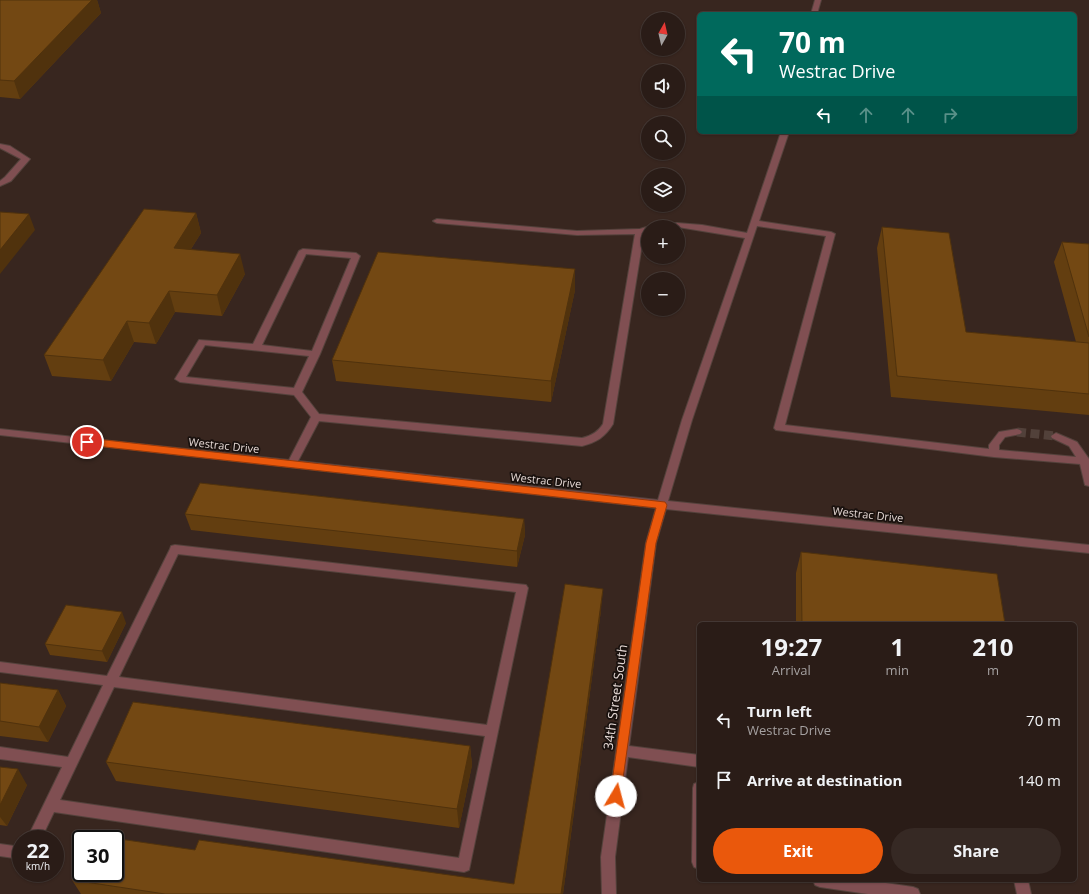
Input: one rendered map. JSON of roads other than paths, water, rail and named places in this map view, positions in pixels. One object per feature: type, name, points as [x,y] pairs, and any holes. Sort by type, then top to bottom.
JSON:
[{"type":"street","points":[[815,12],[818,0]]},
{"type":"street","name":"34th Street South","points":[[609,894],[608,857],[651,543],[687,420],[784,134]]},
{"type":"street","points":[[0,146],[7,148],[26,159],[8,179],[0,184]]},
{"type":"street","points":[[437,221],[577,233],[641,230]]},
{"type":"street","points":[[754,223],[831,234],[779,428],[1086,462]]},
{"type":"street","points":[[685,227],[750,236]]},
{"type":"street","points":[[315,354],[202,342],[180,379],[297,392],[316,417],[582,442],[594,439],[604,432],[608,424],[641,246]]},
{"type":"street","points":[[256,347],[303,251],[356,256],[315,354],[297,392]]},
{"type":"street","points":[[292,464],[316,417]]},
{"type":"street","name":"Westrac Drive","points":[[0,432],[662,505],[1089,549]]},
{"type":"street","points":[[994,453],[994,445],[1002,434],[1017,432]]},
{"type":"street","points":[[1056,436],[1073,444],[1086,462],[1089,482]]},
{"type":"street","points":[[38,830],[175,549],[522,588],[464,865],[51,805]]},
{"type":"street","points":[[0,667],[492,731]]},
{"type":"street","points":[[622,751],[697,761]]},
{"type":"street","points":[[0,753],[72,763]]},
{"type":"street","points":[[0,850],[12,852]]},
{"type":"street","points":[[833,882],[913,894]]},
{"type":"street","points":[[1021,882],[1024,894]]},
{"type":"tunnel","points":[[1017,432],[1056,436]]}]
